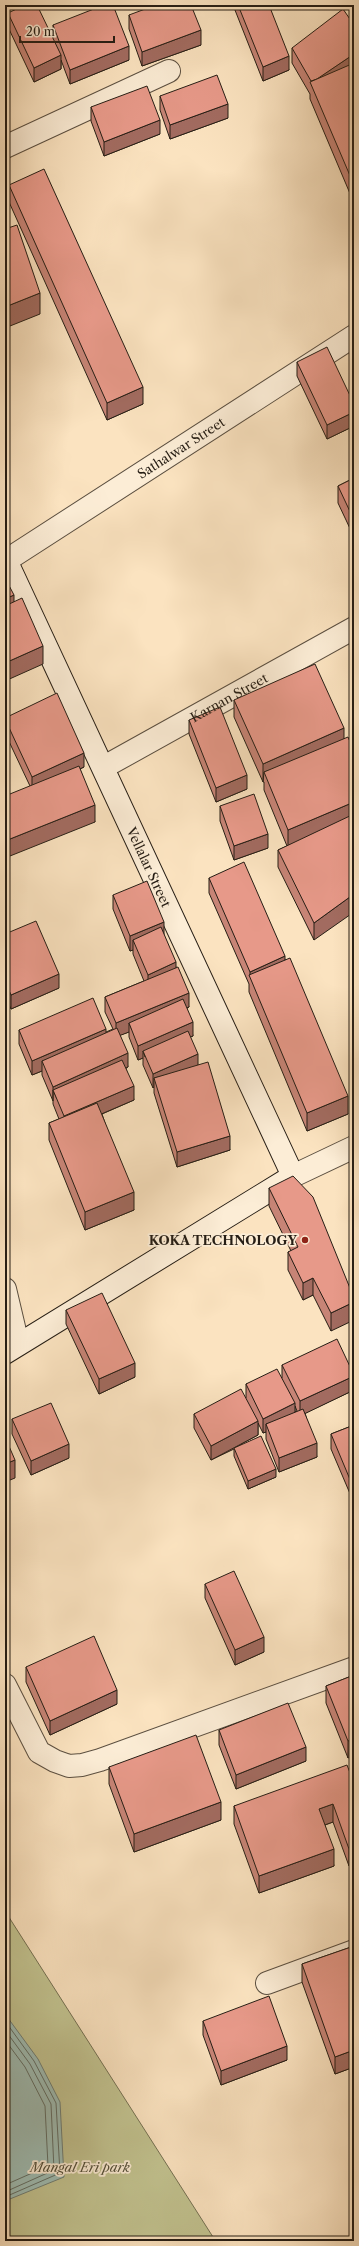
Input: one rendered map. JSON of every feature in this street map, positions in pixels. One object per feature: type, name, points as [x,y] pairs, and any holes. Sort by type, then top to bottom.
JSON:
[{"type":"street","points":[[5,147],[169,71]]},
{"type":"street","name":"Sathalwar Street","points":[[6,559],[354,336]]},
{"type":"street","name":"Vellalar Street","points":[[6,559],[293,1176]]},
{"type":"street","name":"Karnan Street","points":[[104,767],[354,628]]},
{"type":"street","points":[[5,1289],[11,1349],[293,1176],[354,1147]]},
{"type":"street","points":[[5,1685],[39,1752],[54,1761],[69,1766],[100,1760],[354,1668]]},
{"type":"street","points":[[267,1983],[354,1951]]},
{"type":"green space","name":"Mangal Eri park","points":[[5,1911],[213,2237],[203,2241],[5,2241]]},
{"type":"water","points":[[5,2014],[38,2059],[60,2102],[64,2177],[5,2201]]},
{"type":"building","points":[[25,5],[37,5],[61,55],[34,68],[8,13]]},
{"type":"building","points":[[104,5],[113,5],[129,46],[70,70],[53,25]]},
{"type":"building","points":[[156,5],[191,5],[201,30],[142,52],[129,15]]},
{"type":"building","points":[[238,5],[269,5],[289,56],[263,67]]},
{"type":"building","points":[[343,9],[354,25],[354,54],[317,79],[311,81],[292,48]]},
{"type":"building","points":[[354,63],[354,185],[310,82]]},
{"type":"building","points":[[217,75],[228,104],[170,125],[160,96]]},
{"type":"building","points":[[147,86],[160,120],[104,142],[91,107]]},
{"type":"building","points":[[44,169],[143,387],[107,403],[9,185]]},
{"type":"building","points":[[17,225],[40,293],[5,307],[5,229]]},
{"type":"building","points":[[327,347],[354,404],[354,412],[327,425],[297,362]]},
{"type":"building","points":[[354,478],[354,520],[338,486]]},
{"type":"building","points":[[5,578],[14,595],[5,599]]},
{"type":"building","points":[[22,598],[43,646],[5,663],[5,606]]},
{"type":"building","points":[[315,664],[344,728],[263,764],[234,700]]},
{"type":"building","points":[[57,693],[84,753],[32,777],[5,718]]},
{"type":"building","points":[[220,707],[247,775],[216,788],[189,720]]},
{"type":"building","points":[[348,737],[354,751],[354,802],[288,830],[264,772]]},
{"type":"building","points":[[79,766],[95,805],[5,841],[5,796]]},
{"type":"building","points":[[254,794],[268,834],[234,846],[220,806]]},
{"type":"building","points":[[354,814],[354,894],[314,923],[278,850]]},
{"type":"building","points":[[244,862],[285,956],[250,972],[209,878]]},
{"type":"building","points":[[147,881],[164,922],[130,936],[113,895]]},
{"type":"building","points":[[36,921],[59,974],[11,995],[5,981],[5,934]]},
{"type":"building","points":[[161,927],[176,962],[148,975],[133,940]]},
{"type":"building","points":[[290,958],[348,1096],[307,1113],[249,975]]},
{"type":"building","points":[[178,967],[189,993],[116,1023],[105,997]]},
{"type":"building","points":[[93,998],[106,1029],[32,1061],[19,1030]]},
{"type":"building","points":[[183,999],[193,1022],[138,1046],[129,1023]]},
{"type":"building","points":[[117,1028],[128,1053],[53,1087],[42,1061]]},
{"type":"building","points":[[188,1031],[198,1054],[153,1074],[143,1051]]},
{"type":"building","points":[[122,1060],[134,1086],[64,1116],[53,1090]]},
{"type":"building","points":[[208,1062],[230,1136],[177,1152],[154,1078]]},
{"type":"building","points":[[97,1103],[134,1192],[85,1212],[49,1123]]},
{"type":"building","name":"KOKA TECHNOLOGY","points":[[293,1176],[313,1197],[354,1298],[354,1302],[331,1313],[313,1278],[303,1283],[288,1252],[298,1247],[269,1188]]},
{"type":"building","points":[[102,1293],[135,1363],[99,1379],[66,1310]]},
{"type":"building","points":[[337,1339],[354,1376],[300,1401],[282,1365]]},
{"type":"building","points":[[277,1369],[295,1403],[263,1419],[246,1384]]},
{"type":"building","points":[[241,1389],[258,1421],[211,1446],[194,1414]]},
{"type":"building","points":[[51,1403],[69,1444],[31,1461],[12,1419]]},
{"type":"building","points":[[303,1409],[317,1443],[279,1458],[266,1424]]},
{"type":"building","points":[[354,1425],[354,1489],[331,1434]]},
{"type":"building","points":[[261,1436],[276,1469],[248,1481],[234,1448]]},
{"type":"building","points":[[5,1437],[15,1460],[5,1464]]},
{"type":"building","points":[[234,1571],[264,1637],[235,1650],[205,1584]]},
{"type":"building","points":[[94,1636],[117,1690],[50,1721],[26,1667]]},
{"type":"building","points":[[354,1675],[354,1738],[348,1741],[326,1686]]},
{"type":"building","points":[[288,1703],[306,1747],[236,1775],[219,1730]]},
{"type":"building","points":[[196,1735],[221,1802],[134,1834],[109,1767]]},
{"type":"building","points":[[347,1765],[354,1783],[354,1847],[349,1849],[333,1804],[319,1809],[334,1849],[259,1876],[234,1806]]},
{"type":"building","points":[[354,1946],[354,2050],[335,2057],[302,1964]]},
{"type":"building","points":[[269,1996],[287,2046],[221,2071],[203,2021]]},
{"type":"place","name":"KOKA TECHNOLOGY","points":[[305,1240]]}]
